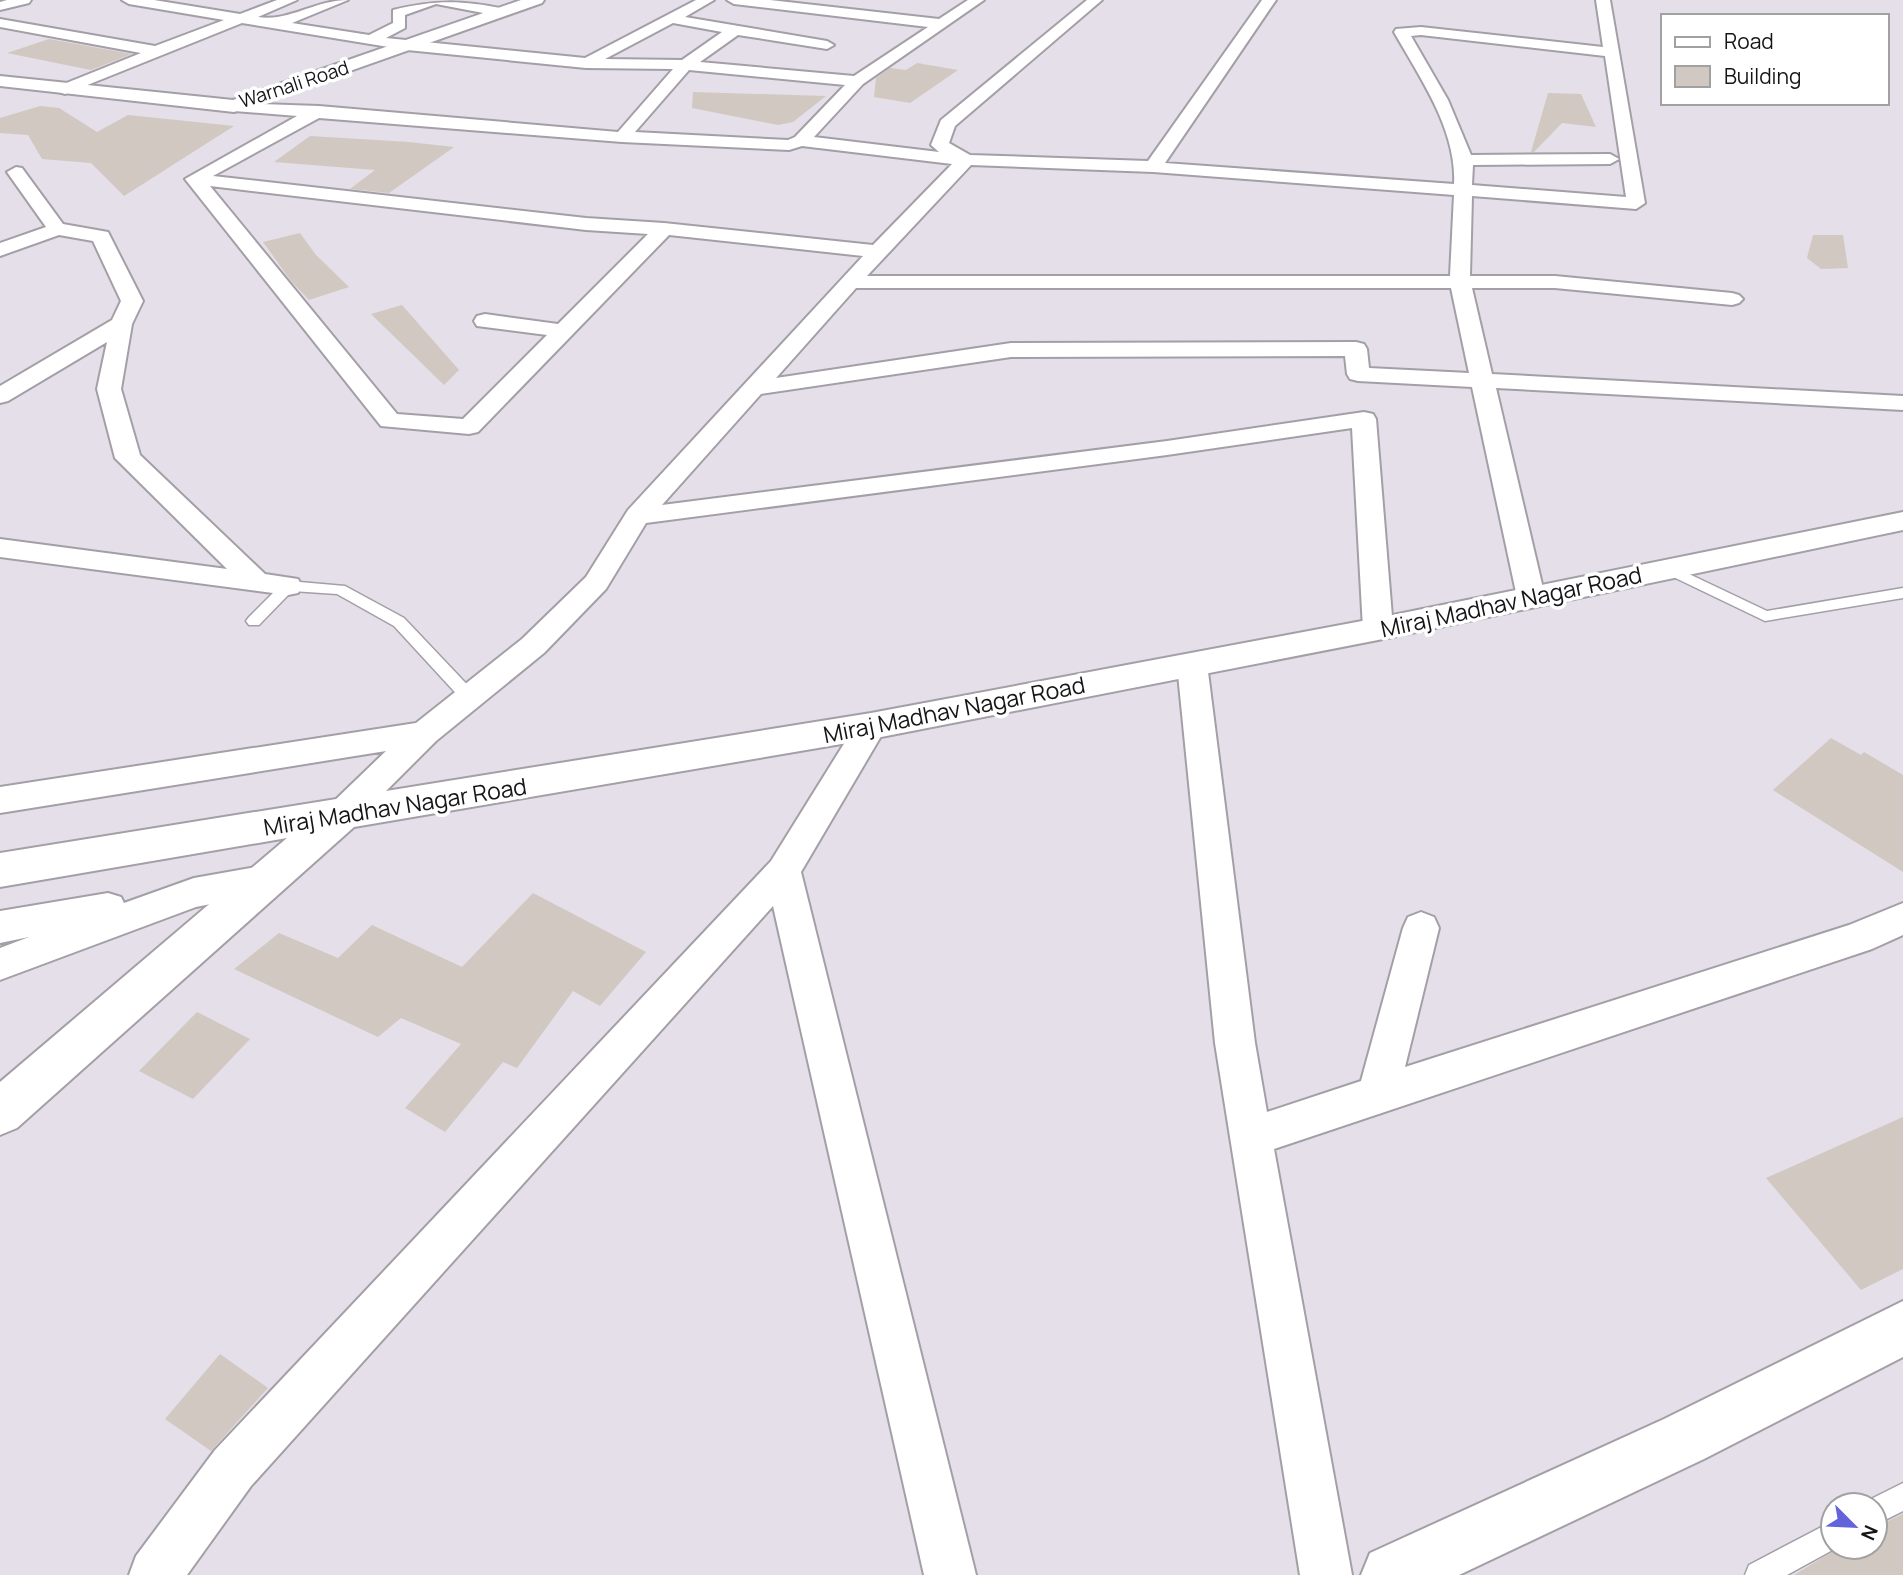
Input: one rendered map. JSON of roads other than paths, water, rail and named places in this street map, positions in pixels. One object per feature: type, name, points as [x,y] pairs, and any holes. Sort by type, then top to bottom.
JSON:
[{"type":"street","points":[[0,6],[24,0]]},
{"type":"street","points":[[129,0],[407,46],[586,63],[685,65],[858,81]]},
{"type":"street","points":[[65,89],[290,0]]},
{"type":"street","points":[[275,24],[341,0]]},
{"type":"street","points":[[371,40],[400,25],[398,13],[436,0],[499,12]]},
{"type":"street","name":"Warnali Road","points":[[0,81],[234,106],[536,0]]},
{"type":"street","points":[[586,63],[707,0]]},
{"type":"street","points":[[734,0],[942,24]]},
{"type":"street","points":[[801,141],[858,81],[977,0]]},
{"type":"street","points":[[966,160],[940,145],[947,124],[1095,0]]},
{"type":"street","points":[[1153,167],[1269,0]]},
{"type":"street","points":[[234,106],[622,137],[789,145],[801,141],[966,160],[1153,167],[1636,203],[1603,0]]},
{"type":"street","points":[[622,137],[685,65],[735,30],[784,6]]},
{"type":"street","points":[[673,19],[827,45]]},
{"type":"street","points":[[0,23],[156,51],[165,49]]},
{"type":"street","points":[[1531,597],[1460,282],[1464,160],[1440,100],[1401,33],[1421,32],[1612,52]]},
{"type":"street","points":[[194,179],[319,111]]},
{"type":"street","points":[[1464,160],[1610,159]]},
{"type":"street","points":[[0,1112],[341,815],[425,733],[533,646],[596,583],[637,516],[850,282],[966,160]]},
{"type":"street","points":[[8,171],[57,229]]},
{"type":"street","points":[[194,179],[586,224],[664,229],[878,252]]},
{"type":"street","points":[[194,179],[390,421],[469,427],[664,229]]},
{"type":"street","points":[[0,250],[57,229],[101,236],[132,301],[121,324],[109,389],[128,458],[257,582]]},
{"type":"street","points":[[850,282],[1555,282],[1732,299]]},
{"type":"street","points":[[485,321],[564,331]]},
{"type":"street","points":[[0,396],[121,324]]},
{"type":"street","points":[[754,388],[1011,349],[1356,349],[1364,419],[1378,629]]},
{"type":"street","points":[[1358,374],[1903,403]]},
{"type":"street","points":[[637,516],[1167,448],[1364,419]]},
{"type":"street","name":"Miraj Madhav Nagar Road","points":[[0,870],[871,726],[1378,629],[1903,521]]},
{"type":"street","points":[[0,548],[288,586]]},
{"type":"street","points":[[1192,664],[1235,1043],[1326,1575]]},
{"type":"street","points":[[155,1575],[233,1468],[783,871],[871,726]]},
{"type":"street","points":[[0,800],[425,733]]},
{"type":"street","points":[[783,871],[950,1575]]},
{"type":"street","points":[[0,927],[267,880]]},
{"type":"street","points":[[0,964],[194,893]]},
{"type":"street","points":[[1251,1137],[1858,938],[1903,919]]},
{"type":"street","points":[[1378,1096],[1421,929]]},
{"type":"street","points":[[1392,1575],[1684,1439],[1903,1328]]},
{"type":"lane","points":[[1668,569],[1765,616],[1903,593]]},
{"type":"lane","points":[[254,621],[288,586],[340,589],[400,622],[470,698]]},
{"type":"lane","points":[[1759,1575],[1819,1543]]}]
